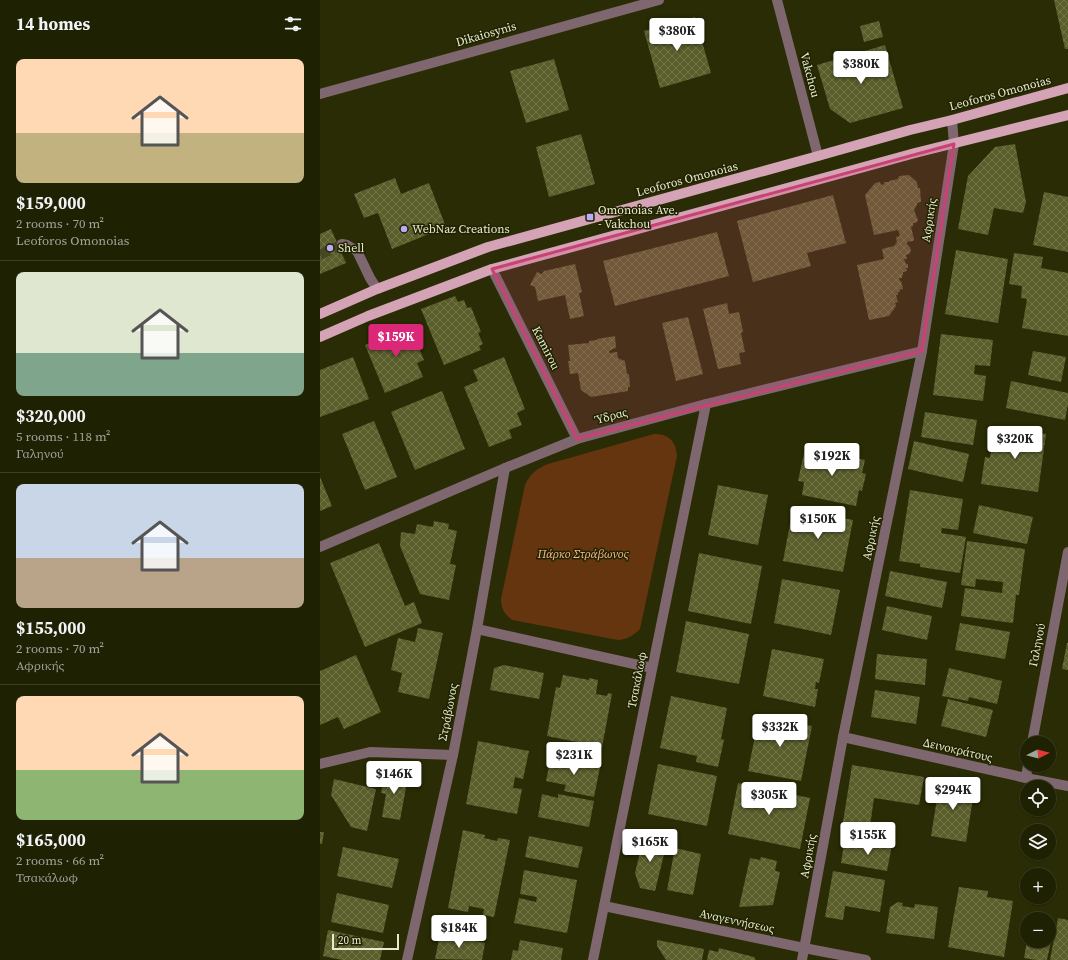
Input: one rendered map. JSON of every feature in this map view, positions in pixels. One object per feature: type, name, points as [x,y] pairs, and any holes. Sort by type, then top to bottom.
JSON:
[{"type":"main road","name":"Leoforos Omonoias","points":[[320,314],[377,289],[488,247],[910,130],[1068,88]]},
{"type":"main road","points":[[320,337],[368,316],[492,269],[885,162],[1068,115]]},
{"type":"street","name":"Dikaiosynis","points":[[320,94],[659,0]]},
{"type":"street","name":"Vakchou","points":[[776,0],[818,156]]},
{"type":"street","name":"Αφρικής","points":[[802,960],[843,737],[922,351],[954,144],[952,120]]},
{"type":"street","points":[[342,244],[347,245],[356,251],[377,289]]},
{"type":"street","name":"Kamirou","points":[[492,269],[577,439]]},
{"type":"street","name":"Ύδρας","points":[[320,547],[577,439],[706,404],[922,351]]},
{"type":"street","name":"Τσακάλωφ","points":[[593,960],[706,404]]},
{"type":"street","name":"Στράβωνος","points":[[407,960],[452,755],[477,629],[505,468]]},
{"type":"street","name":"Γαληνού","points":[[1033,736],[1068,552]]},
{"type":"street","points":[[477,629],[652,668]]},
{"type":"street","name":"Δεινοκράτους","points":[[843,737],[1068,786]]},
{"type":"street","points":[[320,764],[370,752],[452,755]]},
{"type":"street","points":[[1026,778],[1027,772]]},
{"type":"street","name":"Αναγεννήσεως","points":[[604,906],[866,960]]},
{"type":"highlighted area","points":[[954,144],[922,351],[577,439],[492,269]]},
{"type":"green space","name":"Πάρκο Στράβωνος","points":[[654,434],[664,435],[671,439],[675,446],[677,456],[640,629],[625,639],[618,640],[512,620],[504,611],[501,599],[525,485],[529,478],[540,467],[548,464]]},
{"type":"building","points":[[1054,0],[1068,0],[1068,49],[1065,49]]},
{"type":"building","points":[[695,17],[711,73],[660,88],[644,31]]},
{"type":"building","points":[[879,21],[883,37],[864,42],[860,26]]},
{"type":"building","points":[[885,45],[903,108],[850,123],[830,109],[817,65]]},
{"type":"building","points":[[554,59],[569,110],[526,123],[510,71]]},
{"type":"building","points":[[581,134],[595,184],[549,197],[536,147]]},
{"type":"building","points":[[1015,144],[1026,202],[1023,213],[994,208],[988,235],[958,229],[968,176],[995,147]]},
{"type":"building","points":[[909,175],[917,182],[918,188],[920,188],[921,202],[917,203],[914,210],[918,220],[916,223],[913,223],[913,226],[911,227],[914,239],[913,241],[907,242],[911,251],[906,255],[907,259],[904,259],[906,264],[908,264],[908,268],[906,268],[907,271],[903,272],[902,278],[899,278],[903,289],[899,290],[900,292],[896,295],[898,302],[895,303],[896,306],[889,316],[869,320],[857,265],[884,259],[882,249],[894,246],[897,242],[896,237],[900,236],[898,230],[874,235],[865,195],[875,183],[880,182],[881,185],[884,184],[884,182],[898,179],[899,176]]},
{"type":"building","points":[[395,178],[401,194],[429,183],[446,227],[392,249],[378,213],[364,218],[354,194]]},
{"type":"building","points":[[1044,192],[1068,197],[1068,252],[1033,245]]},
{"type":"building","points":[[833,195],[846,243],[807,253],[811,266],[753,282],[737,221]]},
{"type":"building","name":"Shell","points":[[331,229],[346,263],[320,274],[320,234]]},
{"type":"building","points":[[717,232],[729,276],[615,306],[603,261]]},
{"type":"building","points":[[956,250],[1008,259],[998,323],[945,314]]},
{"type":"building","points":[[1014,253],[1043,257],[1041,268],[1068,273],[1068,336],[1022,328],[1027,299],[1021,298],[1022,286],[1009,284]]},
{"type":"building","points":[[575,264],[582,292],[579,293],[584,316],[570,319],[565,295],[538,301],[535,287],[530,285],[537,272],[542,274],[544,271]]},
{"type":"building","points":[[455,296],[458,302],[464,300],[467,308],[471,307],[481,332],[478,333],[483,344],[479,346],[481,350],[444,365],[421,309]]},
{"type":"building","points":[[727,303],[729,314],[739,312],[745,352],[739,353],[741,364],[718,369],[703,309]]},
{"type":"building","points":[[688,317],[703,374],[676,381],[662,323]]},
{"type":"building","points":[[397,327],[399,331],[410,327],[424,360],[417,363],[423,377],[385,393],[365,345],[381,339],[379,335]]},
{"type":"building","points":[[941,334],[993,340],[990,366],[975,365],[974,374],[986,376],[983,401],[933,395]]},
{"type":"building","points":[[615,336],[616,348],[609,351],[609,353],[617,352],[618,358],[625,361],[627,374],[629,374],[630,387],[628,387],[628,391],[591,397],[581,390],[578,373],[570,374],[568,345],[589,343],[589,341]]},
{"type":"building","points":[[1033,351],[1066,357],[1061,382],[1028,375]]},
{"type":"building","points":[[353,357],[369,399],[320,417],[320,370]]},
{"type":"building","points":[[504,357],[525,409],[517,413],[522,425],[509,430],[512,438],[489,447],[464,387],[478,381],[473,370]]},
{"type":"building","points":[[1011,381],[1068,393],[1068,404],[1065,420],[1006,408]]},
{"type":"building","points":[[442,391],[465,449],[415,470],[391,412]]},
{"type":"building","points":[[925,412],[977,420],[973,445],[921,437]]},
{"type":"building","points":[[374,421],[397,477],[365,490],[342,434]]},
{"type":"building","points":[[995,426],[1046,434],[1038,492],[981,484],[985,457],[990,458]]},
{"type":"building","points":[[914,441],[969,454],[963,482],[908,469]]},
{"type":"building","points":[[805,448],[865,460],[862,473],[866,474],[862,491],[859,490],[856,506],[802,495],[804,482],[798,481]]},
{"type":"building","points":[[320,477],[332,506],[320,511]]},
{"type":"building","points":[[718,485],[768,495],[758,545],[708,535]]},
{"type":"building","points":[[910,490],[963,499],[958,530],[942,528],[941,533],[966,537],[960,573],[920,567],[920,564],[899,561]]},
{"type":"building","points":[[979,505],[1033,517],[1027,544],[973,533]]},
{"type":"building","points":[[793,508],[853,520],[843,572],[783,561]]},
{"type":"building","points":[[434,521],[449,524],[448,529],[457,531],[450,564],[456,565],[449,600],[420,594],[400,546],[401,532],[415,534],[417,524],[433,527]]},
{"type":"building","points":[[967,541],[1025,549],[1019,595],[1016,595],[1013,623],[961,616],[965,588],[1002,593],[1003,582],[976,579],[975,587],[961,585]]},
{"type":"building","points":[[379,543],[405,606],[414,602],[422,623],[365,647],[330,563]]},
{"type":"building","points":[[699,553],[762,566],[751,624],[688,611]]},
{"type":"building","points":[[890,571],[947,582],[942,608],[885,596]]},
{"type":"building","points":[[782,579],[840,590],[831,635],[774,623]]},
{"type":"building","points":[[887,606],[932,616],[927,640],[882,630]]},
{"type":"building","points":[[686,621],[749,634],[739,684],[676,672]]},
{"type":"building","points":[[960,623],[1010,632],[1005,659],[955,650]]},
{"type":"building","points":[[418,628],[443,633],[429,699],[398,692],[402,673],[391,670],[398,638],[415,642]]},
{"type":"building","points":[[1068,643],[1068,670],[1062,669]]},
{"type":"building","points":[[772,649],[824,659],[819,683],[816,682],[815,689],[818,689],[815,707],[763,696]]},
{"type":"building","points":[[877,654],[927,659],[925,685],[875,679]]},
{"type":"building","points":[[356,655],[381,712],[344,729],[338,717],[320,725],[320,671]]},
{"type":"building","points":[[504,665],[544,673],[539,699],[490,690],[494,668]]},
{"type":"building","points":[[949,668],[1002,681],[997,704],[969,697],[968,701],[942,696]]},
{"type":"building","points":[[563,675],[589,680],[589,678],[598,680],[596,694],[607,696],[608,693],[612,694],[602,747],[547,736],[556,687],[560,688]]},
{"type":"building","points":[[875,690],[920,697],[916,724],[871,717]]},
{"type":"building","points":[[671,696],[727,708],[721,739],[724,740],[718,767],[696,762],[697,756],[660,748]]},
{"type":"building","points":[[948,699],[993,710],[986,737],[941,726]]},
{"type":"building","points":[[759,716],[812,726],[801,781],[748,771]]},
{"type":"building","points":[[478,741],[529,751],[523,779],[515,777],[513,788],[522,789],[517,814],[466,804]]},
{"type":"building","points":[[551,757],[600,767],[594,797],[564,791],[566,785],[546,781]]},
{"type":"building","points":[[658,764],[717,776],[707,826],[648,814]]},
{"type":"building","points":[[852,765],[924,777],[919,805],[874,798],[870,826],[843,822]]},
{"type":"building","points":[[385,773],[408,777],[400,820],[382,817],[386,794],[381,793]]},
{"type":"building","points":[[334,779],[376,789],[367,831],[351,827],[331,795]]},
{"type":"building","points":[[940,780],[975,786],[966,842],[931,836]]},
{"type":"building","points":[[738,783],[810,798],[800,849],[728,834]]},
{"type":"building","points":[[542,794],[558,798],[558,794],[594,801],[589,827],[538,817]]},
{"type":"building","points":[[463,830],[485,835],[484,838],[497,841],[498,838],[510,840],[494,917],[483,915],[484,909],[469,906],[468,912],[448,908]]},
{"type":"building","points":[[320,832],[324,832],[322,844],[320,844]]},
{"type":"building","points":[[529,836],[583,847],[578,868],[525,857]]},
{"type":"building","points":[[644,836],[667,842],[655,891],[640,888],[635,873]]},
{"type":"building","points":[[868,841],[892,845],[887,871],[841,863],[844,844],[866,848]]},
{"type":"building","points":[[343,847],[399,859],[392,888],[337,876]]},
{"type":"building","points":[[675,848],[701,854],[693,895],[667,890]]},
{"type":"building","points":[[761,857],[777,861],[775,871],[780,872],[773,905],[739,907],[750,858],[760,860]]},
{"type":"building","points":[[524,870],[577,880],[567,933],[514,923],[519,898],[536,902],[537,897],[520,894]]},
{"type":"building","points":[[833,871],[885,880],[880,912],[845,906],[843,920],[825,917]]},
{"type":"building","points":[[959,887],[988,891],[987,897],[1013,901],[1004,957],[948,947]]},
{"type":"building","points":[[337,893],[389,905],[383,933],[331,922]]},
{"type":"building","points":[[898,902],[903,903],[902,906],[914,908],[915,904],[938,907],[934,939],[886,933],[890,907]]},
{"type":"building","points":[[1058,918],[1068,920],[1068,960],[1050,960],[1052,948],[1056,948],[1056,928]]},
{"type":"building","points":[[328,930],[384,942],[380,960],[342,960],[323,956]]},
{"type":"building","points":[[440,934],[485,943],[482,960],[435,959]]},
{"type":"building","points":[[520,940],[563,948],[561,960],[511,960],[513,950],[518,951]]},
{"type":"building","points":[[657,940],[704,949],[702,960],[666,960],[657,946]]},
{"type":"building","points":[[719,948],[754,957],[756,960],[707,960],[709,950],[718,952]]},
{"type":"building","points":[[1026,948],[1050,948],[1047,960],[1024,958]]},
{"type":"tunnel","points":[[320,255],[342,244]]},
{"type":"place","name":"Omonoias Ave. - Vakchou","points":[[590,217]]},
{"type":"place","name":"WebNaz Creations","points":[[404,229]]},
{"type":"place","name":"Shell","points":[[330,248]]}]
